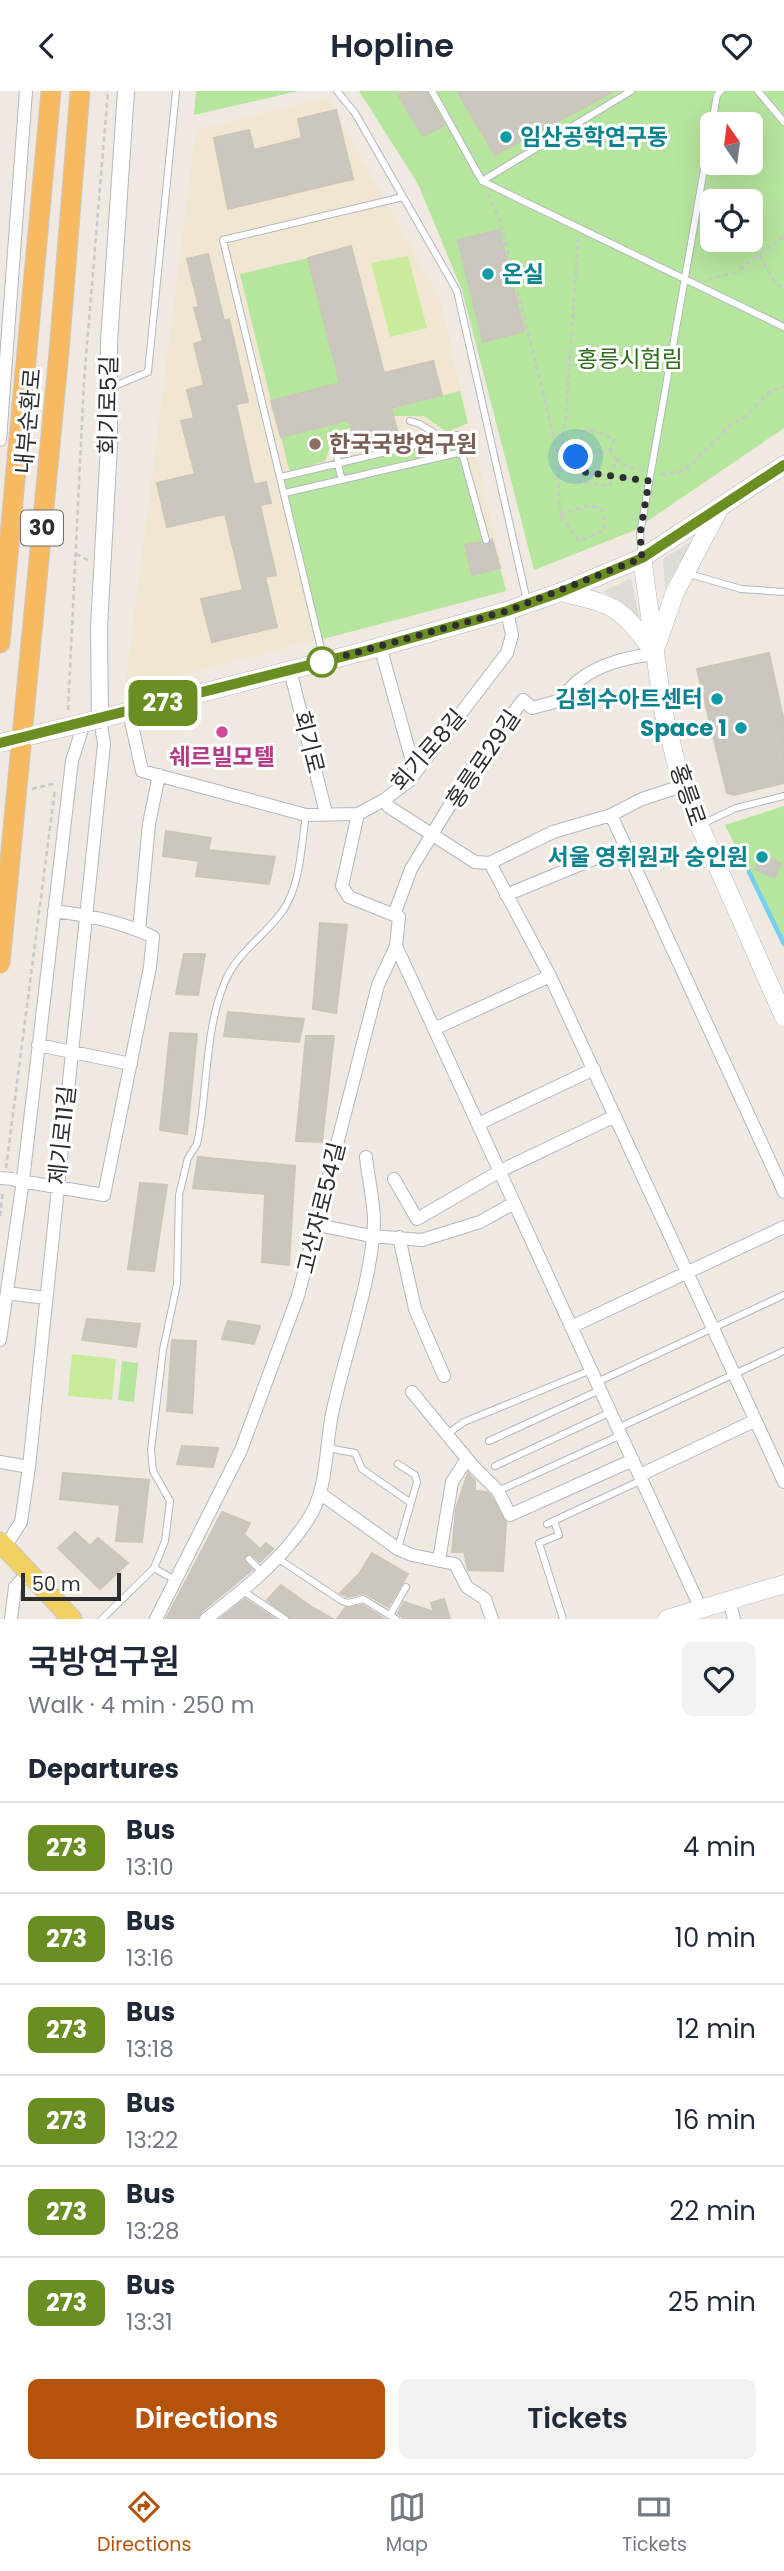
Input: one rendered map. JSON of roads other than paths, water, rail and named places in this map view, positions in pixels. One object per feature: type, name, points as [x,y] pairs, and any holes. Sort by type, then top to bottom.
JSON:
[{"type":"highway","name":"내부순환로","points":[[0,643],[51,91]]},
{"type":"highway","name":"내부순환로","points":[[0,964],[59,352],[80,91]]},
{"type":"main road","points":[[0,743],[380,646],[507,611],[561,592],[642,558],[784,465]]},
{"type":"main road","points":[[656,655],[665,615],[684,573],[720,508]]},
{"type":"main road","name":"홍릉로","points":[[642,558],[663,710],[682,786],[784,1017]]},
{"type":"main road","points":[[561,592],[619,610],[634,623],[656,655]]},
{"type":"main road","points":[[3,1544],[72,1619]]},
{"type":"main road","points":[[667,1619],[784,1584]]},
{"type":"street","points":[[0,440],[26,91]]},
{"type":"street","name":"회기로5길","points":[[84,720],[99,627],[109,445],[109,342],[126,91]]},
{"type":"street","name":"회기로8길","points":[[358,814],[384,800],[415,772],[507,653],[512,635],[507,611]]},
{"type":"street","points":[[380,646],[415,772]]},
{"type":"street","name":"홍릉로29길","points":[[394,915],[411,869],[435,834],[470,772],[523,701],[532,708],[562,700],[570,685],[595,670],[634,656],[656,655]]},
{"type":"street","name":"회기로","points":[[290,670],[326,813]]},
{"type":"street","points":[[129,712],[142,771],[306,815],[358,814],[342,886],[349,897],[394,915]]},
{"type":"street","points":[[0,1340],[7,1293],[9,1180],[38,1045],[72,761],[84,720]]},
{"type":"street","name":"제기로11길","points":[[3,1544],[21,1522],[29,1467],[104,744],[84,720]]},
{"type":"street","points":[[139,930],[149,824],[159,775]]},
{"type":"street","points":[[384,800],[389,807],[475,862],[490,863],[553,832],[611,815],[642,799],[682,786]]},
{"type":"street","points":[[611,815],[784,1192]]},
{"type":"street","points":[[506,895],[623,846]]},
{"type":"street","points":[[490,863],[550,976],[685,1273],[784,1482]]},
{"type":"street","points":[[9,1180],[104,1195],[153,937],[139,930],[85,915],[54,911]]},
{"type":"street","name":"고산자로54길","points":[[156,1619],[241,1450],[298,1296],[378,985],[396,946],[399,916],[394,915]]},
{"type":"street","points":[[396,946],[701,1609]]},
{"type":"street","points":[[434,1028],[550,976]]},
{"type":"street","points":[[38,1045],[131,1064]]},
{"type":"street","points":[[478,1124],[594,1069]]},
{"type":"street","points":[[394,1179],[417,1219],[500,1171],[615,1116]]},
{"type":"street","points":[[206,1619],[243,1591],[277,1558],[309,1518],[321,1494],[327,1448],[374,1221],[366,1157]]},
{"type":"street","points":[[318,1225],[371,1236],[422,1240],[480,1222],[514,1203]]},
{"type":"street","points":[[571,1327],[784,1227]]},
{"type":"street","points":[[399,1237],[415,1309],[444,1376]]},
{"type":"street","points":[[7,1293],[46,1298]]},
{"type":"street","points":[[412,1392],[467,1459],[499,1491],[510,1515],[633,1460]]},
{"type":"street","points":[[640,1477],[754,1421]]},
{"type":"street","points":[[439,1560],[452,1482],[467,1459]]},
{"type":"street","points":[[0,1462],[29,1467]]},
{"type":"street","points":[[321,1494],[398,1549],[412,1555],[455,1564],[467,1587],[485,1599],[492,1619]]},
{"type":"street","points":[[11,1619],[15,1587],[29,1572]]},
{"type":"street","points":[[729,1601],[734,1619]]},
{"type":"lane","points":[[109,389],[148,372],[176,91]]},
{"type":"lane","points":[[337,91],[355,113],[457,291],[528,603]]},
{"type":"lane","points":[[432,91],[482,181],[698,283],[784,327]]},
{"type":"lane","points":[[482,181],[631,91]]},
{"type":"lane","points":[[642,558],[640,534],[717,95],[721,91]]},
{"type":"lane","points":[[758,91],[784,123]]},
{"type":"lane","points":[[324,661],[223,240],[403,197]]},
{"type":"lane","points":[[410,421],[429,429],[436,440],[441,457]]},
{"type":"lane","points":[[281,477],[457,435],[486,540]]},
{"type":"lane","points":[[342,480],[338,464],[341,443],[348,436]]},
{"type":"lane","points":[[285,493],[462,452]]},
{"type":"lane","points":[[684,573],[741,589],[784,592]]},
{"type":"lane","points":[[698,826],[736,809],[784,796]]},
{"type":"lane","points":[[102,1619],[154,1568],[165,1541],[170,1501],[153,1471],[151,1450],[163,1350],[177,1284],[179,1195],[188,1158],[199,1136],[216,1013],[224,983],[245,950],[282,911],[290,896],[306,815]]},
{"type":"lane","points":[[489,1441],[784,1295]]},
{"type":"lane","points":[[499,1491],[732,1374],[784,1351]]},
{"type":"lane","points":[[447,1434],[464,1422],[591,1370]]},
{"type":"lane","points":[[495,1465],[611,1412]]},
{"type":"lane","points":[[327,1448],[355,1453],[362,1469],[411,1503]]},
{"type":"lane","points":[[398,1464],[416,1478],[398,1549]]},
{"type":"lane","points":[[563,1619],[538,1542],[559,1535],[550,1523],[640,1477]]},
{"type":"lane","points":[[277,1558],[342,1601],[348,1603],[363,1599],[393,1617],[406,1587]]},
{"type":"lane","points":[[249,1559],[262,1573]]},
{"type":"lane","points":[[154,1568],[176,1581]]},
{"type":"lane","points":[[243,1591],[285,1619]]},
{"type":"waterway","points":[[749,872],[784,944]]},
{"type":"place","name":"임산공학연구동","points":[[506,137]]},
{"type":"place","name":"온실","points":[[488,274]]},
{"type":"place","name":"한국국방연구원","points":[[315,444]]},
{"type":"place","name":"김희수아트센터","points":[[717,699]]},
{"type":"place","name":"Space 1","points":[[741,728]]},
{"type":"place","name":"쉐르빌모텔","points":[[222,732]]},
{"type":"place","name":"서울 영휘원과 숭인원","points":[[762,857]]},
{"type":"park label","name":"홍릉시험림","points":[[630,359]]}]
